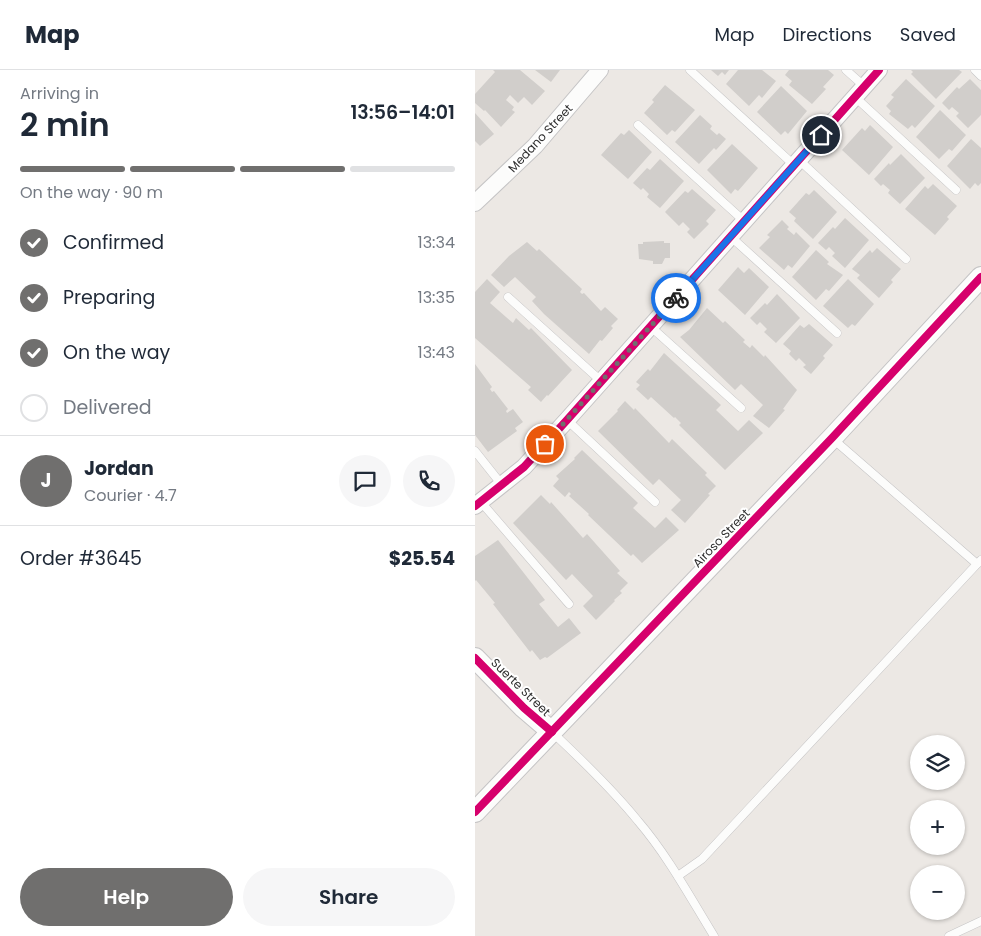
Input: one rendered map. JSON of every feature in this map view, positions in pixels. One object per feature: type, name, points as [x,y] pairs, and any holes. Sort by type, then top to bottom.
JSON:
[{"type":"street","name":"Medano Street","points":[[475,202],[535,146],[600,70]]},
{"type":"street","points":[[478,504],[523,467],[567,420],[879,70]]},
{"type":"street","name":"Airoso Street","points":[[475,812],[832,438],[981,277]]},
{"type":"street","name":"Suerte Street","points":[[475,658],[524,708],[552,732]]},
{"type":"lane","points":[[690,70],[906,259]]},
{"type":"lane","points":[[846,70],[859,91],[956,190]]},
{"type":"lane","points":[[975,70],[981,76]]},
{"type":"lane","points":[[638,125],[744,221]]},
{"type":"lane","points":[[731,237],[837,333]]},
{"type":"lane","points":[[508,297],[601,381]]},
{"type":"lane","points":[[651,327],[741,408]]},
{"type":"lane","points":[[567,420],[655,502]]},
{"type":"lane","points":[[678,876],[701,858],[979,562],[832,438]]},
{"type":"lane","points":[[475,451],[502,485]]},
{"type":"lane","points":[[478,504],[569,604]]},
{"type":"lane","name":"Suerte Street","points":[[552,732],[601,779],[639,822],[678,876],[714,936]]},
{"type":"lane","points":[[949,936],[981,921]]},
{"type":"building","points":[[493,70],[520,70],[545,91],[532,105],[524,97],[518,103],[510,95],[506,100],[514,107],[512,110],[515,112],[501,127],[485,110],[475,103],[475,94],[495,72]]},
{"type":"building","points":[[535,70],[560,70],[551,82]]},
{"type":"building","points":[[711,70],[729,70],[725,75],[722,72],[718,76]]},
{"type":"building","points":[[738,70],[762,70],[776,81],[762,98],[759,95],[749,106],[726,84]]},
{"type":"building","points":[[789,70],[828,70],[834,75],[823,87],[826,89],[812,104],[789,85],[792,81],[785,75]]},
{"type":"building","points":[[911,70],[959,70],[962,72],[936,99],[911,74],[913,72]]},
{"type":"building","points":[[906,79],[935,106],[915,128],[912,125],[908,129],[889,114],[891,111],[886,106],[894,97],[891,95]]},
{"type":"building","points":[[970,79],[981,90],[981,115],[968,128],[956,116],[959,113],[952,107],[949,110],[942,103],[957,87],[959,89]]},
{"type":"building","points":[[665,85],[695,110],[675,132],[672,130],[667,135],[644,113]]},
{"type":"building","points":[[781,86],[807,111],[788,134],[785,131],[781,135],[757,112]]},
{"type":"building","points":[[940,110],[966,135],[952,151],[949,149],[939,159],[916,137]]},
{"type":"building","points":[[475,113],[494,134],[480,146],[475,141]]},
{"type":"building","points":[[700,115],[712,126],[710,129],[726,139],[716,150],[714,148],[699,164],[675,142]]},
{"type":"building","points":[[870,125],[893,147],[869,175],[842,150],[862,128],[865,131]]},
{"type":"building","points":[[629,130],[652,152],[628,179],[601,155],[621,133],[624,135]]},
{"type":"building","points":[[971,139],[981,148],[981,183],[978,186],[975,183],[970,189],[947,166]]},
{"type":"building","points":[[732,144],[758,168],[738,191],[735,189],[731,194],[707,170]]},
{"type":"building","points":[[901,154],[925,178],[900,204],[888,193],[890,190],[883,184],[881,186],[874,179],[889,163],[890,165]]},
{"type":"building","points":[[660,159],[684,181],[660,208],[647,197],[649,194],[643,188],[641,190],[633,183],[647,168],[650,170]]},
{"type":"building","points":[[933,184],[957,206],[935,235],[905,209],[925,186],[928,189]]},
{"type":"building","points":[[692,189],[716,210],[706,221],[709,224],[694,239],[687,232],[690,229],[683,222],[679,226],[665,212],[685,191],[688,193]]},
{"type":"building","points":[[814,190],[837,212],[813,239],[794,221],[796,218],[789,212],[806,193],[809,195]]},
{"type":"building","points":[[845,218],[869,240],[845,268],[832,256],[835,253],[829,247],[826,250],[818,243],[833,227],[835,229]]},
{"type":"building","points":[[782,220],[789,227],[787,229],[794,235],[796,232],[810,246],[792,268],[788,265],[784,270],[759,248],[770,237],[767,235]]},
{"type":"building","points":[[664,241],[664,243],[670,243],[670,258],[665,258],[662,264],[653,264],[653,261],[639,259],[638,244]]},
{"type":"building","points":[[527,242],[537,251],[539,249],[582,289],[580,292],[584,293],[601,311],[605,307],[618,319],[611,326],[613,328],[589,354],[544,314],[532,301],[536,297],[515,277],[504,287],[491,275],[509,256]]},
{"type":"building","points":[[877,248],[901,269],[879,298],[857,278],[860,275],[852,269],[870,250],[872,253]]},
{"type":"building","points":[[816,250],[829,262],[827,264],[843,275],[829,291],[826,289],[816,300],[792,277]]},
{"type":"building","points":[[738,267],[744,273],[749,268],[769,287],[745,315],[718,290]]},
{"type":"building","points":[[487,279],[500,292],[490,303],[513,323],[516,318],[529,330],[531,328],[572,370],[541,402],[528,390],[531,387],[475,338],[475,292]]},
{"type":"building","points":[[848,279],[874,304],[855,326],[852,324],[848,328],[823,306]]},
{"type":"building","points":[[777,294],[800,318],[776,343],[764,332],[767,329],[760,322],[757,325],[750,318],[765,303],[767,305]]},
{"type":"building","points":[[707,308],[723,323],[725,321],[745,340],[743,342],[750,348],[752,345],[764,357],[765,355],[797,390],[783,409],[785,410],[769,428],[753,416],[763,405],[741,384],[735,390],[680,337],[689,330]]},
{"type":"building","points":[[809,324],[833,345],[811,374],[803,367],[806,365],[799,358],[796,361],[789,354],[791,351],[783,344],[800,325],[804,328]]},
{"type":"building","points":[[664,353],[721,405],[716,410],[738,431],[749,420],[763,433],[725,470],[679,425],[681,423],[675,417],[651,397],[648,400],[636,389],[640,385],[636,382],[648,369],[650,371]]},
{"type":"building","points":[[475,364],[492,387],[490,389],[492,392],[494,391],[508,409],[507,413],[513,409],[523,422],[515,428],[517,431],[488,452],[475,435]]},
{"type":"building","points":[[625,401],[634,410],[635,408],[669,443],[672,439],[707,473],[705,475],[716,486],[685,523],[671,510],[681,500],[659,479],[653,485],[598,431]]},
{"type":"building","points":[[582,450],[638,503],[633,508],[655,528],[666,517],[679,530],[642,563],[633,554],[631,556],[588,515],[569,496],[571,494],[569,492],[565,497],[553,486],[559,479],[556,476]]},
{"type":"building","points":[[541,495],[550,504],[551,502],[583,538],[587,534],[620,571],[617,573],[628,583],[620,591],[622,593],[596,620],[583,606],[593,596],[572,574],[566,580],[513,523]]},
{"type":"building","points":[[498,540],[545,600],[539,604],[558,627],[569,618],[581,633],[547,658],[545,657],[540,660],[532,650],[530,652],[493,604],[495,603],[475,581],[475,556]]},
{"type":"cycle path","points":[[475,506],[524,467],[879,70]]},
{"type":"cycle path","points":[[475,812],[832,438],[981,277]]},
{"type":"cycle path","points":[[475,658],[524,708],[552,732]]},
{"type":"way so far","points":[[545,444],[676,298]]},
{"type":"route","points":[[676,298],[821,135]]}]
